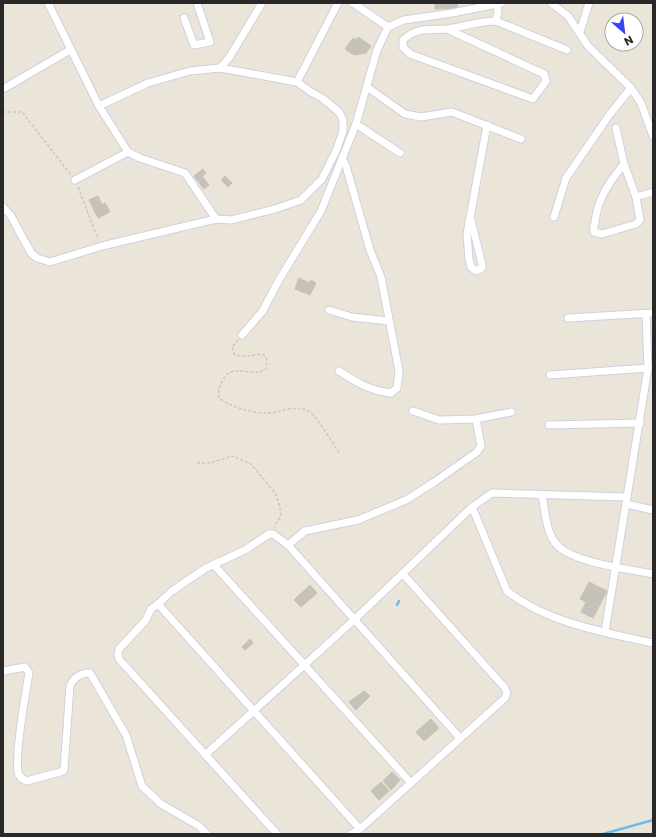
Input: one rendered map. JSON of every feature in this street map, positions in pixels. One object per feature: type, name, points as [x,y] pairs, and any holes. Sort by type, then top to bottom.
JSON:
[{"type":"street","points":[[48,3],[99,106],[128,152],[140,158],[185,173],[216,219]]},
{"type":"street","points":[[184,18],[194,45],[210,42],[197,3]]},
{"type":"street","points":[[220,68],[229,58],[262,3]]},
{"type":"street","points":[[297,82],[338,3]]},
{"type":"street","points":[[353,3],[388,27]]},
{"type":"street","points":[[551,3],[568,16],[588,46],[631,88],[641,103],[653,136]]},
{"type":"street","points":[[580,32],[589,3]]},
{"type":"street","points":[[242,335],[262,312],[279,280],[321,211],[356,124],[377,50],[388,27],[404,20],[499,4],[496,21]]},
{"type":"street","points":[[447,29],[540,72],[546,77],[546,81],[535,97],[530,100],[410,54],[403,47],[403,40],[409,34],[419,30],[447,29],[482,21],[496,21],[567,50]]},
{"type":"street","points":[[3,89],[70,50]]},
{"type":"street","points":[[3,207],[11,216],[30,253],[43,261],[50,262],[102,246],[216,219],[231,220],[275,209],[301,200],[325,174],[343,131],[343,120],[338,112],[331,105],[297,82],[220,68],[190,71],[148,84],[99,106]]},
{"type":"street","points":[[367,87],[405,114],[429,117],[452,112],[521,140]]},
{"type":"street","points":[[554,217],[566,178],[610,114],[631,88]]},
{"type":"street","points":[[356,124],[400,153]]},
{"type":"street","points":[[470,216],[482,264],[482,268],[476,271],[471,267],[467,247],[467,234],[470,216],[487,126]]},
{"type":"street","points":[[616,128],[624,164],[636,197],[640,220],[636,224],[602,234],[594,232],[595,216],[602,196],[612,178],[624,164]]},
{"type":"street","points":[[75,180],[128,152]]},
{"type":"street","points":[[339,371],[366,388],[377,392],[391,393],[397,388],[398,370],[381,277],[370,250],[346,166],[342,158]]},
{"type":"street","points":[[636,197],[653,192]]},
{"type":"street","points":[[329,310],[352,317],[389,321]]},
{"type":"street","points":[[568,318],[649,313],[648,368],[605,632]]},
{"type":"street","points":[[550,375],[648,368]]},
{"type":"street","points":[[413,412],[439,420],[476,419],[510,412]]},
{"type":"street","points":[[288,545],[305,531],[358,520],[406,500],[433,483],[477,452],[481,446],[476,419]]},
{"type":"street","points":[[549,425],[640,423]]},
{"type":"street","points":[[205,755],[354,620],[472,507],[492,493],[626,501],[653,510]]},
{"type":"street","points":[[542,495],[550,533],[558,547],[579,558],[653,574]]},
{"type":"street","points":[[472,507],[507,591],[528,607],[566,621],[653,643]]},
{"type":"street","points":[[277,834],[119,660],[118,654],[120,649],[146,620],[151,609],[172,591],[214,565],[245,550],[269,534],[273,534],[288,545],[460,738]]},
{"type":"street","points":[[214,565],[411,783]]},
{"type":"street","points":[[351,834],[360,829],[411,783],[505,698],[507,693],[505,688],[403,574]]},
{"type":"street","points":[[158,604],[360,829]]},
{"type":"street","points":[[3,671],[25,667],[29,673],[19,738],[19,772],[24,780],[33,779],[64,770],[70,686],[73,679],[85,673],[90,673],[128,738],[142,786],[161,804],[199,826],[207,834]]},
{"type":"path","points":[[3,112],[22,112],[75,180],[102,246]]},
{"type":"path","points":[[242,335],[232,347],[234,354],[243,357],[255,354],[264,355],[267,360],[266,369],[261,372],[234,370],[226,374],[218,390],[219,398],[226,404],[256,412],[270,413],[299,408],[310,413],[340,454]]},
{"type":"path","points":[[197,463],[210,463],[232,456],[251,464],[276,494],[280,508],[281,516],[269,534]]},
{"type":"building","points":[[435,3],[457,3],[458,8],[435,9]]},
{"type":"building","points":[[358,37],[371,46],[366,53],[354,55],[345,49],[353,38],[356,40]]},
{"type":"building","points":[[203,169],[206,173],[202,176],[209,185],[204,189],[194,176]]},
{"type":"building","points":[[225,176],[232,183],[228,187],[221,180]]},
{"type":"building","points":[[98,196],[102,205],[105,203],[110,212],[98,218],[89,200]]},
{"type":"building","points":[[299,278],[309,283],[311,280],[316,283],[310,295],[295,289]]},
{"type":"building","points":[[589,582],[607,591],[593,618],[581,612],[586,602],[580,599]]},
{"type":"building","points":[[310,585],[317,593],[301,607],[294,600]]},
{"type":"building","points":[[250,639],[253,643],[245,650],[242,647]]},
{"type":"building","points":[[364,691],[370,696],[356,710],[349,702]]},
{"type":"building","points":[[431,719],[439,728],[424,741],[416,732]]},
{"type":"building","points":[[392,772],[400,780],[391,790],[383,781]]},
{"type":"building","points":[[381,782],[389,791],[379,800],[371,791]]},
{"type":"waterway","points":[[397,605],[399,601]]},
{"type":"waterway","points":[[603,834],[653,820]]}]
